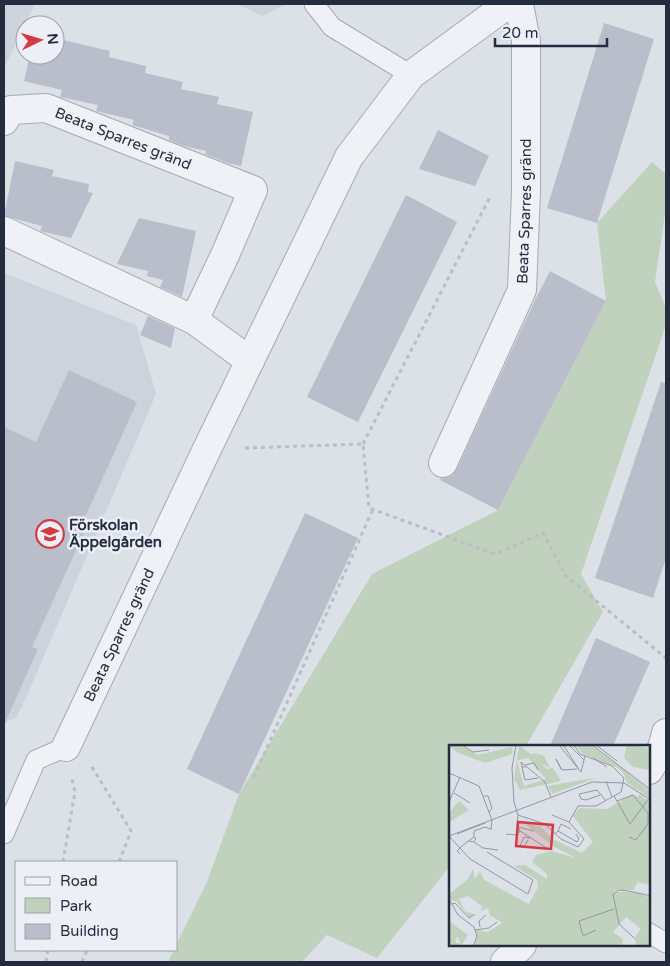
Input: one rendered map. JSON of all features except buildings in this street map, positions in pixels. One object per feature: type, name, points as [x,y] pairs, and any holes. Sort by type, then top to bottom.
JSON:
[{"type":"street","name":"Beata Sparres gränd","points":[[69,741],[207,449],[350,157],[411,76],[508,4]]},
{"type":"street","name":"Beata Sparres gränd","points":[[443,463],[522,290],[526,192],[526,41],[519,4]]},
{"type":"street","name":"Beata Sparres gränd","points":[[4,121],[11,110],[46,108],[253,190],[194,320]]},
{"type":"street","points":[[4,231],[194,320],[250,361]]},
{"type":"street","points":[[650,768],[662,748],[666,733]]},
{"type":"street","points":[[505,962],[521,946]]},
{"type":"lane","points":[[314,4],[332,27],[411,76]]},
{"type":"lane","points":[[4,834],[36,760],[69,741]]},
{"type":"lane","points":[[650,933],[666,943]]},
{"type":"path","points":[[492,193],[363,444],[369,508],[495,554],[543,533],[566,576],[666,658]]},
{"type":"path","points":[[207,449],[363,444]]},
{"type":"path","points":[[254,777],[373,509]]},
{"type":"path","points":[[63,861],[75,792],[69,741]]},
{"type":"path","points":[[69,741],[131,831],[119,861]]},
{"type":"shaded area","points":[[4,4],[35,4],[30,15],[15,15],[15,45],[4,68]]},
{"type":"shaded area","points":[[237,4],[287,4],[262,16]]},
{"type":"shaded area","name":"Förskolan Äppelgården","points":[[4,273],[136,325],[156,394],[17,717],[4,723]]},
{"type":"green space","points":[[652,162],[666,174],[666,207],[655,282],[666,308],[666,325],[581,574],[603,612],[527,745],[449,745],[449,867],[377,958],[327,935],[302,962],[168,962],[174,951],[178,951],[178,941],[207,882],[239,794],[372,574],[498,510],[606,301],[597,223]]},
{"type":"place","name":"Förskolan Äppelgården","points":[[50,534]]}]
